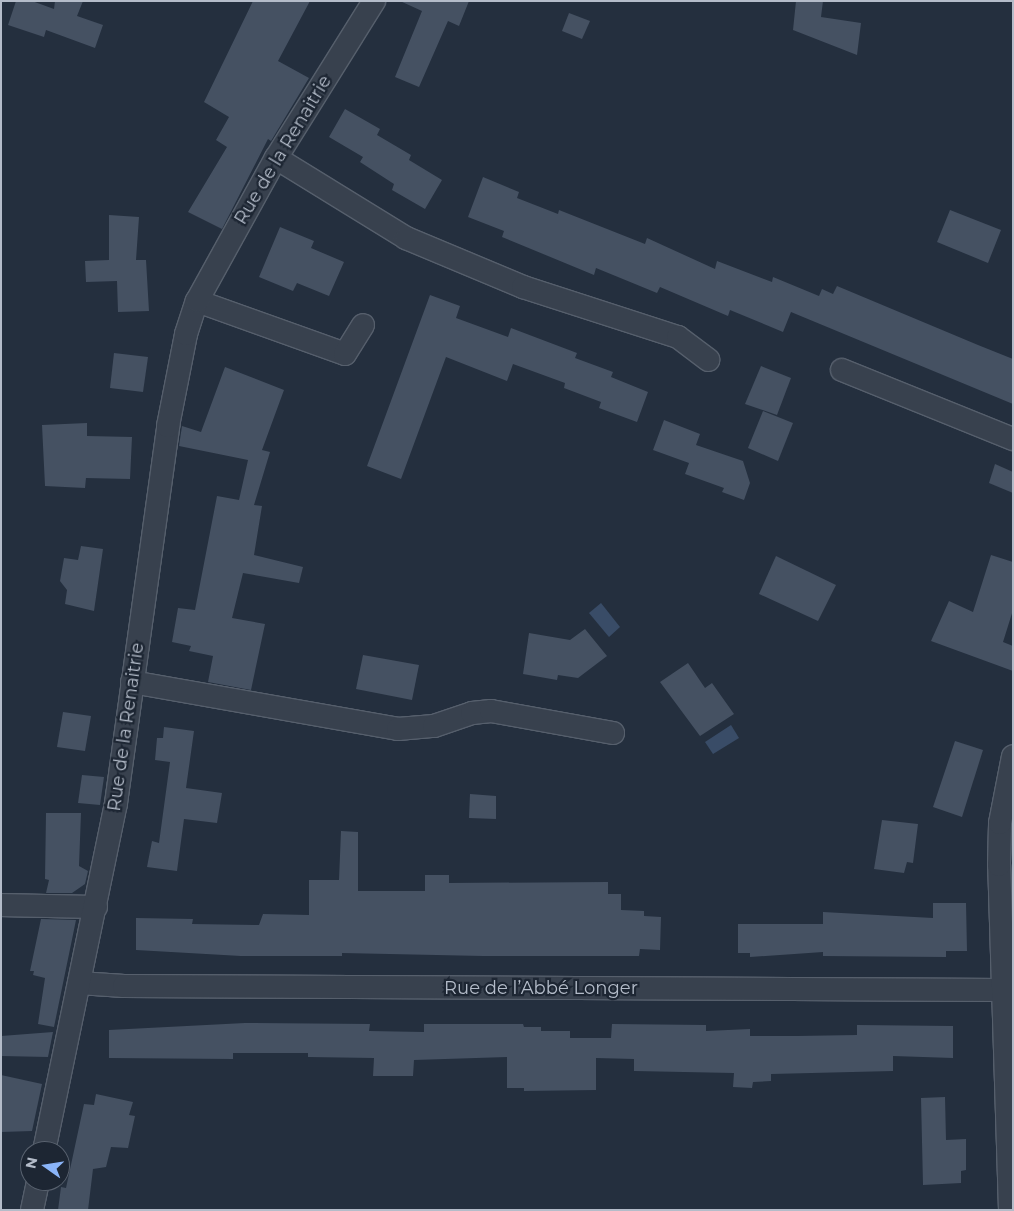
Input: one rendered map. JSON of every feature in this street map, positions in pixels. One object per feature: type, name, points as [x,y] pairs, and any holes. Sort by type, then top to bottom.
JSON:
[{"type":"street","name":"Rue de la Renaitrie","points":[[46,1141],[116,803],[168,426],[186,334],[197,301],[276,158],[374,1]]},
{"type":"street","points":[[276,158],[406,238],[523,287],[678,337],[708,360]]},
{"type":"street","points":[[197,301],[345,354],[363,325]]},
{"type":"street","points":[[842,370],[1013,438]]},
{"type":"street","points":[[132,682],[398,728],[434,726],[472,713],[491,711],[613,733]]},
{"type":"street","points":[[1010,1210],[1000,831],[1006,781],[1013,756]]},
{"type":"street","points":[[1,905],[96,906]]},
{"type":"street","name":"Rue de l’Abbé Longer","points":[[79,983],[134,986],[1003,990]]},
{"type":"street","points":[[32,1210],[36,1191]]},
{"type":"water","points":[[601,603],[620,627],[609,637],[589,613]]},
{"type":"water","points":[[731,725],[739,738],[713,754],[705,742]]},
{"type":"building","points":[[16,1],[32,1],[54,9],[55,1],[83,1],[77,16],[103,25],[95,48],[46,30],[44,37],[8,25]]},
{"type":"building","points":[[253,1],[310,1],[278,61],[309,78],[271,141],[268,139],[222,229],[188,212],[227,147],[216,140],[229,117],[204,102]]},
{"type":"building","points":[[400,1],[469,1],[459,26],[448,21],[419,87],[395,77],[422,11]]},
{"type":"building","points":[[796,1],[823,1],[821,17],[861,23],[857,55],[793,30]]},
{"type":"building","points":[[569,13],[590,21],[582,39],[562,31]]},
{"type":"building","points":[[345,109],[380,129],[377,135],[411,155],[409,160],[442,180],[425,209],[392,190],[394,184],[360,162],[363,157],[329,137]]},
{"type":"building","points":[[483,177],[519,192],[517,198],[558,214],[559,210],[645,244],[647,238],[715,269],[717,261],[772,282],[773,277],[819,296],[822,289],[833,294],[837,286],[1013,359],[1013,404],[791,312],[783,332],[730,310],[728,316],[660,287],[657,293],[596,268],[594,275],[502,237],[504,231],[468,217]]},
{"type":"building","points":[[950,210],[1001,230],[988,263],[937,242]]},
{"type":"building","points":[[109,215],[139,217],[136,260],[146,260],[149,311],[118,312],[117,281],[86,282],[85,261],[109,260]]},
{"type":"building","points":[[280,227],[314,241],[311,248],[344,262],[329,296],[297,283],[293,291],[259,277]]},
{"type":"building","points":[[430,295],[460,306],[456,318],[508,337],[511,328],[577,353],[575,358],[613,372],[611,377],[648,392],[637,422],[599,408],[601,402],[564,388],[565,383],[513,364],[507,381],[446,357],[401,479],[367,466]]},
{"type":"building","points":[[114,353],[148,357],[143,392],[110,388]]},
{"type":"building","points":[[761,366],[791,378],[777,415],[745,404]]},
{"type":"building","points":[[225,367],[284,390],[262,450],[270,452],[254,505],[262,506],[254,555],[303,567],[299,583],[243,573],[232,618],[265,624],[251,690],[208,682],[213,656],[189,651],[191,646],[172,642],[178,608],[195,610],[217,496],[239,500],[248,460],[179,446],[182,426],[201,432]]},
{"type":"building","points":[[763,411],[793,423],[778,461],[748,448]]},
{"type":"building","points":[[664,420],[700,434],[696,445],[743,461],[750,483],[744,500],[722,492],[724,488],[685,474],[689,463],[653,450]]},
{"type":"building","points":[[87,423],[87,436],[132,437],[130,479],[86,478],[85,488],[45,486],[42,425]]},
{"type":"building","points":[[995,464],[1013,472],[1013,493],[989,483]]},
{"type":"building","points":[[81,546],[103,549],[94,611],[65,604],[67,590],[60,581],[64,558],[78,560]]},
{"type":"building","points":[[991,555],[1013,562],[1013,610],[1003,642],[1013,646],[1013,671],[931,641],[949,601],[973,612]]},
{"type":"building","points":[[776,556],[836,585],[818,621],[759,594]]},
{"type":"building","points":[[585,629],[607,656],[578,678],[558,675],[557,680],[523,674],[529,633],[570,640]]},
{"type":"building","points":[[363,655],[419,665],[412,700],[356,689]]},
{"type":"building","points":[[688,663],[705,688],[712,683],[734,714],[700,736],[660,682]]},
{"type":"building","points":[[63,712],[91,716],[85,751],[57,747]]},
{"type":"building","points":[[164,727],[194,731],[186,788],[222,793],[217,823],[184,819],[177,871],[147,867],[152,841],[159,843],[170,762],[155,760],[157,738],[163,738]]},
{"type":"building","points":[[955,741],[983,750],[962,817],[933,807]]},
{"type":"building","points":[[82,775],[104,777],[100,805],[78,803]]},
{"type":"building","points":[[470,794],[496,796],[496,819],[469,818]]},
{"type":"building","points":[[46,813],[81,813],[79,866],[88,871],[85,884],[72,893],[46,893],[49,880],[45,879]]},
{"type":"building","points":[[882,820],[918,824],[913,863],[907,862],[904,873],[874,869]]},
{"type":"building","points":[[341,831],[358,832],[358,891],[425,891],[425,875],[449,875],[449,883],[608,882],[608,894],[621,894],[621,910],[644,911],[644,916],[661,917],[660,950],[640,949],[639,956],[483,956],[342,953],[342,956],[241,956],[136,950],[136,918],[193,919],[192,924],[259,925],[263,914],[309,915],[309,880],[339,880]]},
{"type":"building","points":[[933,903],[966,903],[967,951],[946,951],[946,957],[823,956],[823,952],[750,957],[750,953],[738,953],[738,924],[823,924],[823,912],[933,918]]},
{"type":"building","points":[[41,919],[76,920],[54,1027],[38,1024],[45,978],[33,975],[34,971],[30,971]]},
{"type":"building","points":[[245,1023],[370,1024],[369,1031],[424,1032],[424,1024],[523,1024],[524,1027],[541,1027],[541,1031],[570,1031],[570,1038],[611,1038],[612,1024],[706,1025],[706,1031],[750,1029],[750,1036],[857,1035],[857,1025],[953,1026],[953,1058],[893,1056],[893,1071],[771,1074],[771,1081],[753,1082],[752,1088],[733,1087],[734,1073],[634,1071],[634,1059],[596,1058],[596,1090],[524,1091],[524,1088],[507,1088],[507,1057],[414,1060],[413,1076],[373,1076],[374,1058],[308,1057],[308,1053],[233,1053],[233,1059],[109,1058],[109,1030]]},
{"type":"building","points":[[53,1032],[48,1057],[1,1056],[1,1036]]},
{"type":"building","points":[[1,1075],[42,1084],[32,1131],[1,1132]]},
{"type":"building","points":[[96,1094],[133,1102],[129,1115],[135,1116],[128,1148],[111,1147],[106,1167],[93,1169],[88,1210],[58,1210],[60,1191],[70,1191],[70,1169],[84,1104],[94,1105]]},
{"type":"building","points":[[945,1097],[946,1140],[966,1139],[966,1170],[961,1171],[961,1183],[923,1185],[921,1098]]}]
